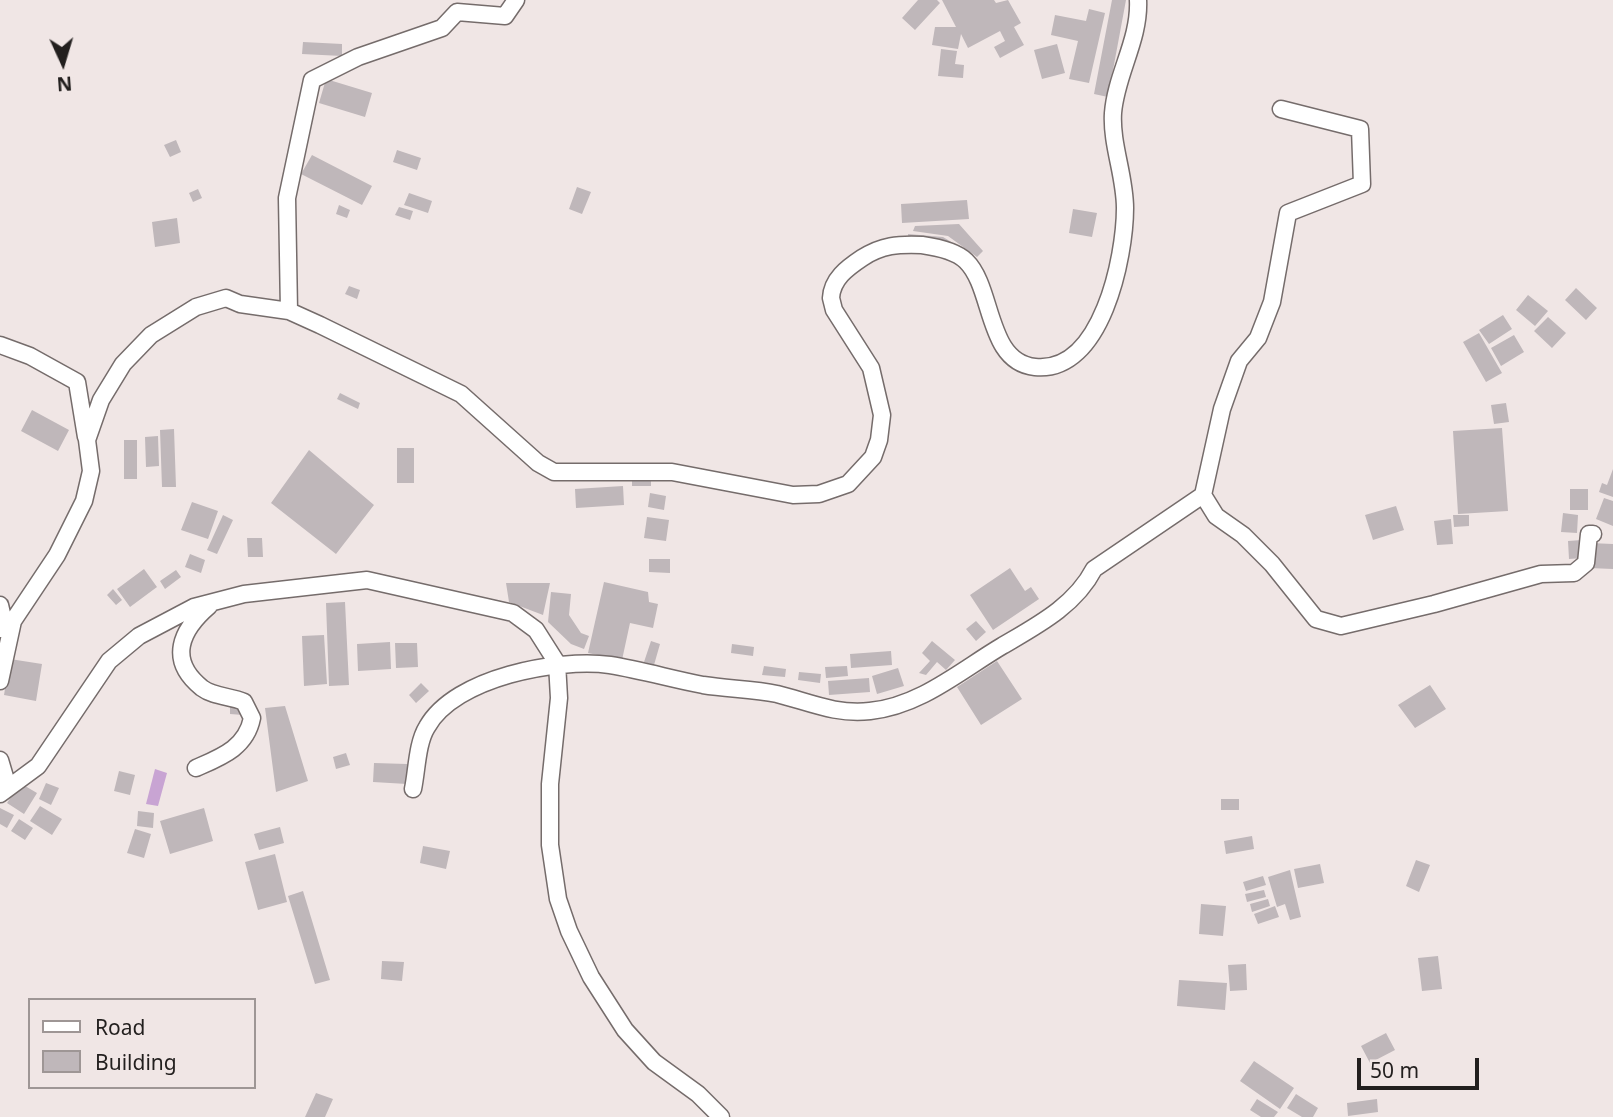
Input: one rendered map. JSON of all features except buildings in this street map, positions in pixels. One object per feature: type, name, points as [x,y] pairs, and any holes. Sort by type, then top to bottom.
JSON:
[{"type":"street","points":[[289,312],[287,198],[313,80],[358,57],[442,28],[457,12],[505,16],[516,0]]},
{"type":"street","points":[[87,440],[101,400],[112,380],[137,349],[165,324],[195,307],[226,298],[240,304],[289,312],[461,394],[538,463],[554,472],[672,472],[765,491],[806,495],[829,492],[848,484],[868,466],[881,431],[881,406],[874,376],[862,350],[834,310],[831,298],[836,280],[868,254],[890,244],[911,244],[933,246],[965,260],[975,274],[1001,339],[1012,355],[1025,365],[1043,368],[1061,363],[1079,351],[1094,330],[1111,290],[1124,228],[1124,190],[1113,112],[1135,33],[1138,0]]},
{"type":"street","points":[[413,789],[426,728],[439,712],[489,680],[557,663],[609,665],[681,681],[778,695],[842,712],[891,708],[961,675],[1033,629],[1086,584],[1094,569],[1203,495],[1222,409],[1239,361],[1258,338],[1272,302],[1288,213],[1362,184],[1360,129],[1281,109]]},
{"type":"street","points":[[0,345],[30,356],[77,382],[91,471],[88,491],[57,555],[13,621],[0,681]]},
{"type":"street","points":[[1203,495],[1216,516],[1243,535],[1272,564],[1316,619],[1341,626],[1434,604],[1541,573],[1574,573],[1586,563],[1587,538],[1588,534],[1593,534]]},
{"type":"street","points":[[0,760],[4,790],[38,766],[99,672],[127,644],[183,612],[217,600],[338,581],[367,580],[513,613],[536,630],[557,663],[559,698],[550,784],[550,845],[558,899],[569,931],[601,994],[625,1030],[654,1062],[698,1094],[721,1117]]},
{"type":"street","points":[[196,768],[220,757],[243,741],[252,718],[244,702],[203,688],[185,666],[181,653],[183,637],[195,618],[217,600]]},
{"type":"street","points":[[0,605],[3,618],[0,629]]},
{"type":"shaded area","points":[[155,769],[167,773],[158,806],[146,804]]}]
